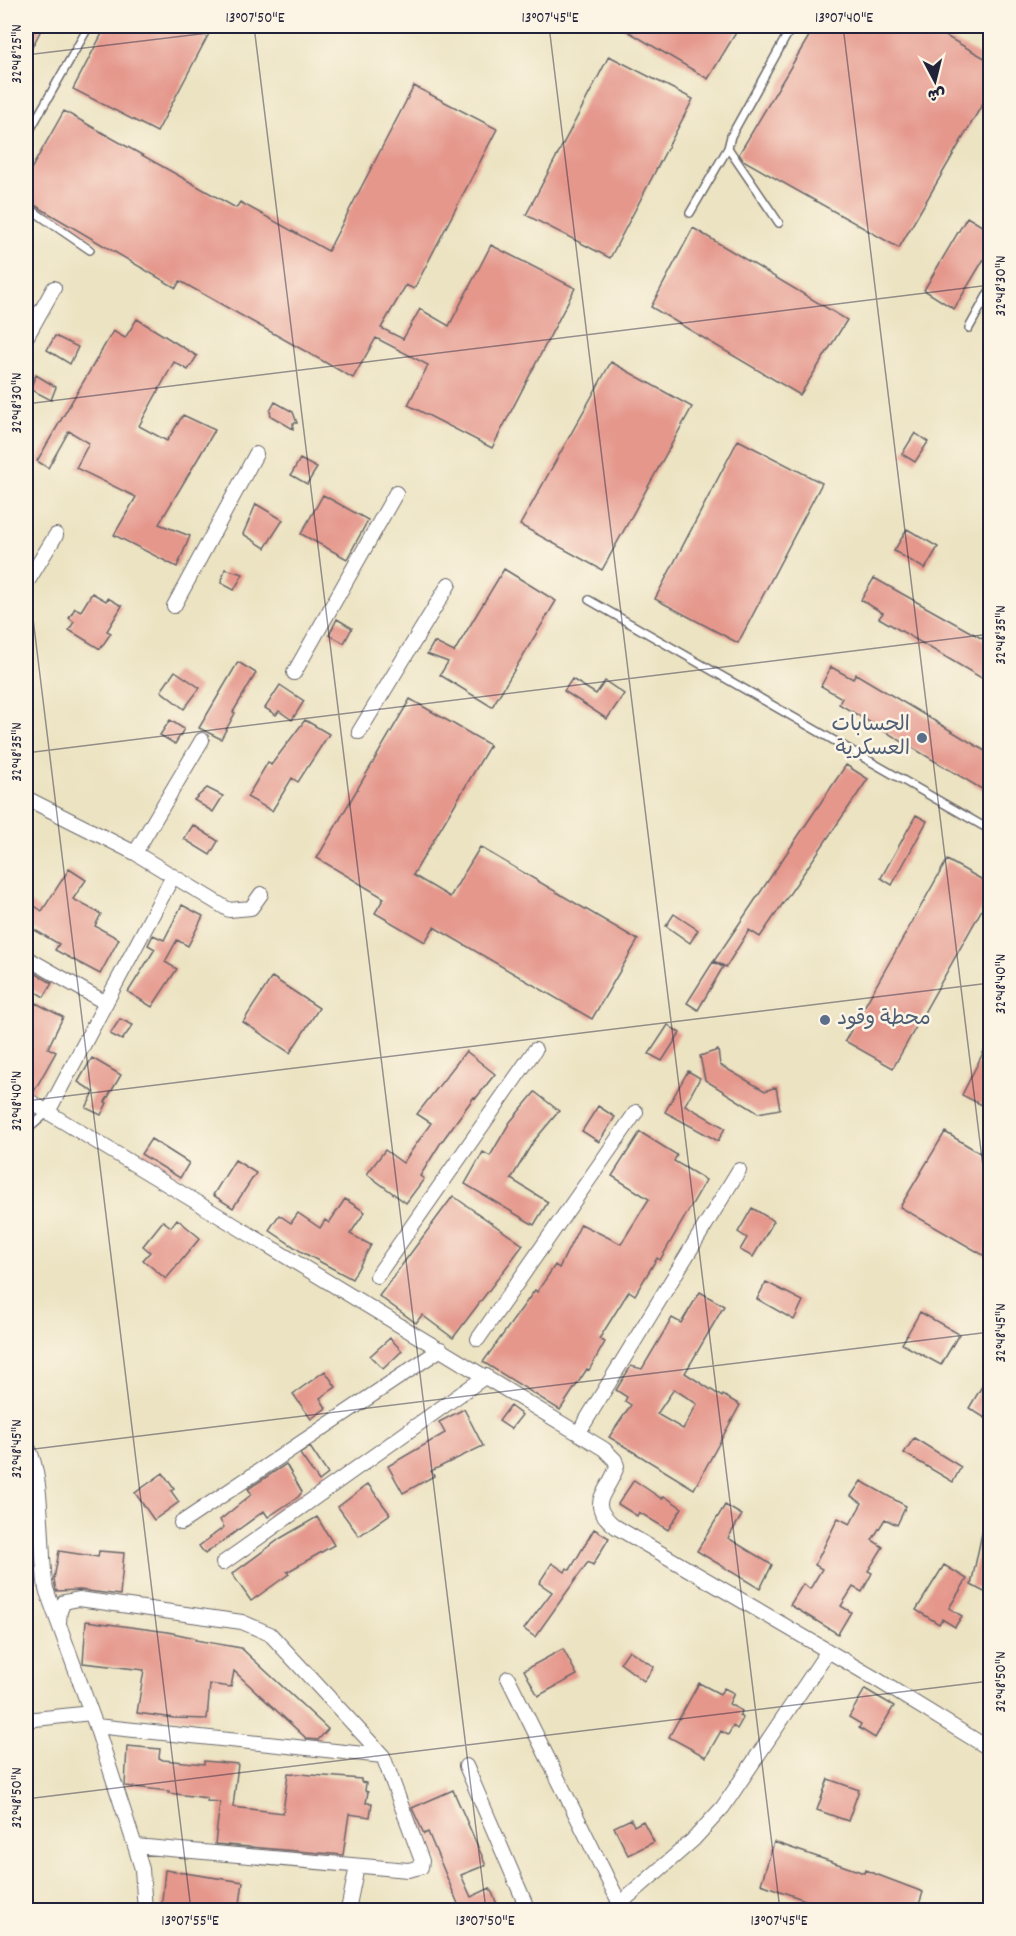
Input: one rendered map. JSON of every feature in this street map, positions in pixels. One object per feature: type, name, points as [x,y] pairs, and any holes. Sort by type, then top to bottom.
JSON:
[{"type":"street","points":[[26,338],[54,288]]},
{"type":"street","points":[[174,606],[256,454]]},
{"type":"street","points":[[294,673],[396,493]]},
{"type":"street","points":[[26,584],[56,535]]},
{"type":"street","points":[[359,732],[449,584]]},
{"type":"street","points":[[135,853],[202,740]]},
{"type":"street","points":[[26,798],[135,853],[229,910],[250,908],[261,894]]},
{"type":"street","points":[[48,1112],[173,876]]},
{"type":"street","points":[[27,958],[106,1003]]},
{"type":"street","points":[[377,1276],[535,1050]]},
{"type":"street","points":[[26,1099],[579,1432],[604,1449],[615,1460],[615,1472],[600,1500],[602,1516],[616,1527],[990,1749]]},
{"type":"street","points":[[478,1339],[636,1112]]},
{"type":"street","points":[[579,1432],[739,1170]]},
{"type":"street","points":[[181,1523],[441,1349]]},
{"type":"street","points":[[223,1563],[486,1376]]},
{"type":"street","points":[[26,1445],[36,1463],[42,1569],[46,1589],[94,1719],[135,1846],[142,1869],[145,1911]]},
{"type":"street","points":[[59,1622],[64,1602],[79,1599],[242,1622],[259,1627],[283,1646],[383,1756],[422,1861],[421,1867],[408,1870],[135,1846]]},
{"type":"street","points":[[508,1678],[616,1907],[693,1840],[723,1807],[828,1651]]},
{"type":"street","points":[[26,1720],[94,1719],[383,1756]]},
{"type":"street","points":[[466,1766],[528,1911]]},
{"type":"street","points":[[348,1911],[357,1866]]},
{"type":"lane","points":[[26,137],[88,26]]},
{"type":"lane","points":[[690,213],[728,148],[731,136],[792,26]]},
{"type":"lane","points":[[728,148],[779,222]]},
{"type":"lane","points":[[990,166],[987,171],[990,183]]},
{"type":"lane","points":[[26,206],[90,250]]},
{"type":"lane","points":[[969,328],[990,290]]},
{"type":"lane","points":[[589,600],[990,830]]},
{"type":"lane","points":[[26,1131],[48,1112]]},
{"type":"building","points":[[26,26],[43,26],[26,59]]},
{"type":"building","points":[[106,26],[213,26],[157,132],[73,89]]},
{"type":"building","points":[[619,26],[740,26],[708,79]]},
{"type":"building","points":[[815,26],[928,26],[990,61],[990,91],[899,248],[743,160],[739,154]]},
{"type":"building","points":[[609,56],[693,99],[610,258],[526,215]]},
{"type":"building","points":[[414,86],[497,129],[414,289],[406,285],[381,328],[403,339],[420,309],[449,326],[491,245],[575,288],[492,448],[408,405],[428,365],[376,338],[353,378],[180,281],[176,288],[26,200],[26,178],[64,111],[236,208],[240,202],[328,251]]},
{"type":"building","points":[[967,217],[990,231],[990,249],[954,309],[924,290]]},
{"type":"building","points":[[693,228],[847,320],[800,395],[651,307]]},
{"type":"building","points":[[137,319],[197,356],[188,370],[174,362],[139,426],[167,441],[183,415],[215,430],[159,524],[190,536],[177,567],[114,535],[136,497],[76,468],[89,443],[69,431],[48,468],[37,461],[113,331],[125,338]]},
{"type":"building","points":[[55,336],[78,347],[70,364],[47,350]]},
{"type":"building","points":[[611,362],[692,407],[602,570],[520,525]]},
{"type":"building","points":[[36,375],[56,387],[51,400],[30,389]]},
{"type":"building","points":[[275,402],[293,412],[297,423],[293,423],[293,429],[271,416],[270,411]]},
{"type":"building","points":[[915,433],[928,442],[915,462],[902,454]]},
{"type":"building","points":[[738,440],[822,483],[738,643],[655,599]]},
{"type":"building","points":[[300,459],[317,468],[307,484],[291,475]]},
{"type":"building","points":[[323,495],[368,520],[347,559],[301,534]]},
{"type":"building","points":[[256,504],[283,520],[265,548],[243,534]]},
{"type":"building","points":[[907,529],[938,547],[925,569],[894,551]]},
{"type":"building","points":[[225,569],[243,574],[234,590],[221,583]]},
{"type":"building","points":[[504,569],[556,601],[492,707],[440,675],[448,662],[427,654],[434,642],[454,652]]},
{"type":"building","points":[[874,578],[990,643],[990,683],[879,618],[883,613],[861,600]]},
{"type":"building","points":[[92,593],[122,606],[107,631],[111,633],[100,649],[69,630],[74,622],[69,618],[75,608],[81,611]]},
{"type":"building","points":[[337,619],[352,628],[344,643],[329,635]]},
{"type":"building","points":[[238,662],[256,673],[233,712],[235,713],[221,739],[199,728]]},
{"type":"building","points":[[831,667],[853,679],[856,674],[990,754],[990,794],[839,704],[842,698],[821,686]]},
{"type":"building","points":[[175,671],[200,688],[184,709],[161,691]]},
{"type":"building","points":[[572,679],[596,694],[605,681],[624,694],[607,719],[564,691]]},
{"type":"building","points":[[280,685],[304,701],[292,720],[279,711],[276,715],[265,708]]},
{"type":"building","points":[[410,699],[490,745],[413,875],[450,897],[480,847],[638,940],[592,1019],[434,927],[425,942],[375,913],[384,898],[317,858]]},
{"type":"building","points":[[170,720],[184,729],[175,744],[160,735]]},
{"type":"building","points":[[305,720],[329,734],[298,782],[292,778],[272,811],[247,797],[268,762],[271,765]]},
{"type":"building","points":[[846,765],[868,779],[760,937],[749,930],[726,967],[714,961]]},
{"type":"building","points":[[207,788],[223,796],[213,812],[194,800]]},
{"type":"building","points":[[916,815],[927,821],[892,885],[881,878]]},
{"type":"building","points":[[193,825],[218,841],[210,855],[184,839]]},
{"type":"building","points":[[947,860],[990,884],[990,895],[893,1068],[845,1041]]},
{"type":"building","points":[[69,869],[86,880],[73,899],[101,914],[95,926],[119,939],[100,974],[55,950],[59,944],[26,925],[26,900],[42,911]]},
{"type":"building","points":[[182,905],[203,916],[188,946],[177,940],[165,962],[177,969],[152,1007],[128,992],[155,949],[148,945],[153,935],[164,940]]},
{"type":"building","points":[[674,914],[698,930],[690,943],[666,926]]},
{"type":"building","points":[[713,962],[723,967],[698,1010],[687,1003]]},
{"type":"building","points":[[26,968],[52,983],[44,997],[26,986]]},
{"type":"building","points":[[272,977],[319,1008],[290,1053],[243,1022]]},
{"type":"building","points":[[36,1003],[63,1017],[48,1048],[56,1052],[33,1093],[26,1090],[26,1037],[32,1026],[26,1023]]},
{"type":"building","points":[[120,1019],[133,1025],[122,1040],[110,1034]]},
{"type":"building","points":[[668,1025],[680,1033],[662,1061],[649,1054]]},
{"type":"building","points":[[990,1039],[990,1109],[962,1095]]},
{"type":"building","points":[[718,1050],[720,1065],[765,1091],[776,1087],[780,1109],[758,1113],[705,1080],[700,1056]]},
{"type":"building","points":[[466,1051],[495,1074],[476,1098],[474,1097],[440,1144],[420,1176],[424,1179],[406,1203],[367,1174],[385,1150],[403,1163],[431,1123],[417,1114]]},
{"type":"building","points":[[92,1058],[121,1075],[105,1102],[107,1103],[101,1115],[86,1108],[94,1092],[78,1082]]},
{"type":"building","points":[[688,1071],[700,1078],[685,1105],[725,1128],[718,1141],[665,1112]]},
{"type":"building","points":[[535,1092],[559,1111],[533,1142],[511,1179],[548,1202],[534,1225],[465,1184],[483,1152],[490,1156],[510,1122]]},
{"type":"building","points":[[598,1106],[615,1117],[599,1142],[582,1131]]},
{"type":"building","points":[[640,1132],[677,1155],[674,1161],[706,1180],[660,1260],[657,1258],[635,1295],[629,1291],[599,1339],[605,1342],[589,1370],[587,1369],[560,1410],[483,1362],[555,1265],[559,1268],[581,1224],[621,1244],[649,1199],[612,1176]]},
{"type":"building","points":[[945,1132],[990,1159],[990,1259],[900,1207]]},
{"type":"building","points":[[151,1139],[189,1163],[180,1178],[141,1154]]},
{"type":"building","points":[[235,1160],[256,1173],[233,1208],[213,1195]]},
{"type":"building","points":[[453,1196],[523,1245],[453,1338],[422,1315],[416,1323],[379,1296]]},
{"type":"building","points":[[345,1199],[365,1212],[350,1234],[371,1245],[352,1279],[302,1252],[269,1230],[279,1215],[291,1223],[298,1213],[320,1228],[325,1220],[329,1223]]},
{"type":"building","points":[[752,1208],[774,1221],[753,1257],[740,1250],[747,1238],[738,1232]]},
{"type":"building","points":[[177,1219],[200,1238],[166,1279],[143,1260],[150,1252],[143,1246],[163,1221],[171,1227]]},
{"type":"building","points":[[766,1282],[803,1301],[794,1320],[757,1299]]},
{"type":"building","points":[[700,1292],[724,1306],[685,1373],[722,1397],[723,1395],[740,1405],[694,1489],[609,1437],[631,1405],[625,1401],[627,1397],[616,1390],[631,1366],[642,1369],[672,1318],[681,1323]],"holes":[[[674,1389],[697,1404],[683,1429],[657,1414]]]},
{"type":"building","points":[[920,1312],[959,1334],[941,1365],[902,1344]]},
{"type":"building","points":[[390,1338],[402,1351],[383,1369],[370,1356]]},
{"type":"building","points":[[325,1371],[336,1387],[320,1398],[326,1408],[311,1419],[293,1394]]},
{"type":"building","points":[[990,1373],[990,1410],[985,1418],[969,1408]]},
{"type":"building","points":[[510,1406],[522,1415],[511,1429],[499,1421]]},
{"type":"building","points":[[464,1409],[483,1446],[431,1471],[434,1476],[403,1493],[388,1466],[445,1433],[439,1422]]},
{"type":"building","points":[[914,1438],[961,1467],[953,1482],[904,1453]]},
{"type":"building","points":[[310,1447],[328,1474],[319,1481],[300,1454]]},
{"type":"building","points":[[286,1464],[302,1492],[298,1497],[268,1517],[264,1511],[205,1554],[199,1546],[224,1527],[220,1520],[252,1494],[248,1489]]},
{"type":"building","points":[[163,1473],[174,1489],[171,1491],[179,1502],[154,1520],[135,1493]]},
{"type":"building","points":[[634,1480],[662,1499],[664,1496],[682,1508],[668,1530],[639,1512],[637,1516],[618,1504]]},
{"type":"building","points":[[861,1481],[906,1506],[897,1525],[885,1519],[872,1540],[883,1547],[868,1571],[872,1573],[862,1592],[853,1587],[841,1606],[851,1612],[838,1634],[790,1605],[803,1584],[810,1589],[822,1569],[815,1565],[838,1518],[850,1524],[862,1503],[851,1496]]},
{"type":"building","points":[[368,1484],[390,1514],[359,1536],[338,1507]]},
{"type":"building","points":[[725,1505],[742,1515],[728,1538],[772,1565],[760,1589],[697,1551]]},
{"type":"building","points":[[317,1517],[334,1545],[287,1572],[289,1574],[251,1601],[232,1574],[281,1538]]},
{"type":"building","points":[[985,1519],[990,1519],[990,1595],[971,1585]]},
{"type":"building","points":[[594,1529],[609,1538],[593,1565],[588,1562],[535,1637],[524,1629],[552,1592],[539,1583],[552,1563],[565,1572],[567,1568],[570,1570]]},
{"type":"building","points":[[59,1551],[98,1557],[99,1551],[124,1553],[120,1595],[80,1590],[56,1591],[54,1579]]},
{"type":"building","points":[[944,1565],[967,1579],[949,1608],[962,1616],[955,1627],[942,1619],[939,1624],[916,1610]]},
{"type":"building","points":[[86,1621],[168,1632],[196,1638],[195,1640],[241,1648],[328,1729],[318,1740],[307,1739],[234,1671],[231,1687],[210,1684],[207,1719],[174,1718],[137,1713],[144,1670],[83,1663]]},
{"type":"building","points":[[563,1649],[577,1675],[538,1696],[524,1670]]},
{"type":"building","points":[[629,1650],[654,1667],[644,1681],[620,1663]]},
{"type":"building","points":[[699,1683],[720,1694],[724,1688],[734,1693],[729,1704],[742,1711],[739,1716],[743,1718],[737,1729],[733,1726],[728,1735],[721,1731],[706,1757],[669,1737]]},
{"type":"building","points":[[865,1689],[894,1706],[875,1738],[859,1728],[861,1724],[849,1717]]},
{"type":"building","points":[[127,1746],[160,1749],[159,1758],[163,1760],[204,1764],[204,1761],[238,1764],[233,1807],[283,1813],[288,1773],[361,1779],[361,1782],[366,1783],[365,1791],[368,1792],[366,1803],[372,1803],[370,1817],[349,1814],[343,1855],[215,1844],[220,1802],[168,1793],[169,1791],[125,1786]]},
{"type":"building","points":[[828,1779],[859,1790],[848,1821],[817,1810]]},
{"type":"building","points":[[453,1790],[486,1865],[461,1875],[471,1897],[490,1888],[500,1911],[461,1911],[428,1832],[424,1834],[412,1808]]},
{"type":"building","points":[[631,1819],[634,1826],[643,1821],[654,1842],[628,1855],[614,1827]]},
{"type":"building","points":[[774,1842],[864,1873],[865,1870],[923,1892],[917,1911],[835,1911],[761,1884]]},
{"type":"building","points":[[165,1870],[243,1882],[239,1911],[161,1911]]},
{"type":"place","name":"الحسابات العسكرية","points":[[922,738]]},
{"type":"place","name":"محطة وقود","points":[[825,1020]]}]
